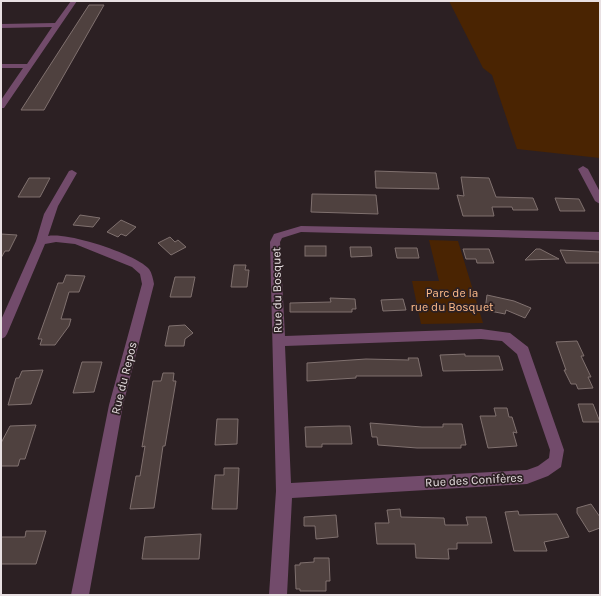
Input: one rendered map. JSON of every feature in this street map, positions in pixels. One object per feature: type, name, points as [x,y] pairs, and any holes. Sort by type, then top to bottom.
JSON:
[{"type":"street","points":[[1,106],[74,1]]},
{"type":"street","points":[[1,26],[57,25]]},
{"type":"street","points":[[1,66],[28,66]]},
{"type":"street","points":[[583,169],[600,201]]},
{"type":"street","points":[[1,334],[41,241],[44,227],[53,203],[72,173]]},
{"type":"street","name":"Rue du Bosquet","points":[[278,595],[284,491],[275,242],[278,236],[301,229],[600,236]]},
{"type":"street","name":"Rue du Repos","points":[[41,241],[56,238],[77,241],[136,264],[145,272],[148,284],[116,406],[80,595]]},
{"type":"street","name":"Rue des Conifères","points":[[278,340],[481,334],[505,336],[523,351],[557,450],[556,462],[543,471],[527,477],[284,491]]},
{"type":"green space","points":[[449,1],[600,1],[600,158],[517,149],[492,75],[483,68]]},
{"type":"green space","name":"Parc de la rue du Bosquet","points":[[429,240],[458,241],[483,323],[421,324],[412,281],[439,281]]},
{"type":"building","points":[[89,5],[104,5],[44,110],[21,110]]},
{"type":"building","points":[[375,171],[436,173],[439,189],[376,188]]},
{"type":"building","points":[[461,177],[489,178],[496,197],[533,198],[538,210],[513,210],[512,207],[492,207],[494,216],[463,216],[457,195],[464,196]]},
{"type":"building","points":[[29,178],[50,178],[40,197],[18,197]]},
{"type":"building","points":[[312,194],[376,195],[378,214],[311,212]]},
{"type":"building","points":[[555,198],[579,199],[585,211],[560,211]]},
{"type":"building","points":[[80,215],[100,218],[93,227],[73,225]]},
{"type":"building","points":[[121,220],[136,227],[126,236],[121,234],[118,237],[107,232]]},
{"type":"building","points":[[1,234],[17,235],[9,251],[5,251],[1,258]]},
{"type":"building","points":[[170,237],[175,242],[178,240],[186,247],[171,255],[158,243]]},
{"type":"building","points":[[305,246],[326,246],[326,256],[305,256]]},
{"type":"building","points":[[350,247],[371,247],[372,256],[351,257]]},
{"type":"building","points":[[395,248],[417,248],[419,258],[397,258]]},
{"type":"building","points":[[463,249],[489,249],[494,263],[477,263],[476,259],[466,259]]},
{"type":"building","points":[[536,249],[540,249],[559,259],[525,260]]},
{"type":"building","points":[[560,250],[600,252],[600,263],[566,263]]},
{"type":"building","points":[[234,265],[246,265],[245,270],[249,270],[247,287],[231,287]]},
{"type":"building","points":[[66,275],[85,276],[79,292],[69,292],[61,319],[71,319],[69,326],[55,345],[40,345],[42,339],[38,339],[58,283],[63,283]]},
{"type":"building","points":[[175,277],[195,277],[191,297],[170,297]]},
{"type":"building","points":[[487,295],[514,301],[531,308],[525,318],[506,310],[505,314],[485,310]]},
{"type":"building","points":[[330,298],[355,299],[356,309],[352,309],[352,312],[290,312],[290,303],[331,302]]},
{"type":"building","points":[[403,299],[406,310],[383,311],[381,300]]},
{"type":"building","points":[[185,325],[193,333],[185,339],[184,346],[165,346],[169,326]]},
{"type":"building","points":[[577,341],[584,356],[581,356],[591,377],[588,377],[593,388],[578,389],[576,384],[571,384],[564,370],[566,370],[556,342]]},
{"type":"building","points":[[465,354],[465,356],[499,356],[503,370],[443,371],[440,355]]},
{"type":"building","points":[[408,358],[418,358],[422,376],[356,376],[356,378],[307,381],[307,363],[366,359],[409,360]]},
{"type":"building","points":[[82,362],[102,362],[94,392],[73,393]]},
{"type":"building","points":[[43,370],[31,404],[8,405],[16,378],[19,378],[22,371]]},
{"type":"building","points":[[163,373],[174,373],[173,381],[176,381],[165,446],[163,446],[154,508],[130,509],[136,476],[140,476],[145,446],[142,447],[153,381],[161,381]]},
{"type":"building","points":[[578,404],[593,404],[600,422],[583,422]]},
{"type":"building","points":[[494,408],[507,408],[509,417],[512,417],[517,433],[513,432],[517,446],[488,448],[480,416],[496,416]]},
{"type":"building","points":[[217,419],[238,419],[237,444],[215,445]]},
{"type":"building","points":[[370,423],[422,427],[443,427],[443,424],[462,424],[466,445],[461,445],[461,448],[417,448],[378,445],[377,437],[372,437]]},
{"type":"building","points":[[36,425],[25,459],[20,459],[18,466],[1,466],[1,443],[10,426]]},
{"type":"building","points":[[350,426],[352,444],[322,444],[322,447],[306,447],[305,427]]},
{"type":"building","points":[[224,468],[239,468],[237,509],[212,509],[215,475],[224,475]]},
{"type":"building","points":[[591,504],[600,517],[600,528],[589,532],[577,513],[577,508]]},
{"type":"building","points":[[400,509],[401,517],[444,518],[445,525],[468,525],[466,517],[486,517],[492,543],[457,543],[457,549],[448,549],[449,559],[416,558],[415,544],[377,544],[375,523],[389,523],[387,510]]},
{"type":"building","points":[[518,511],[519,515],[557,514],[569,537],[544,542],[547,551],[514,551],[505,512]]},
{"type":"building","points":[[336,515],[338,537],[316,539],[315,526],[304,526],[304,517]]},
{"type":"building","points":[[26,531],[46,531],[36,564],[1,564],[1,537],[25,537]]},
{"type":"building","points":[[201,534],[199,559],[142,559],[145,537]]},
{"type":"building","points":[[314,558],[329,558],[330,581],[326,581],[326,591],[300,591],[300,589],[296,589],[295,565],[314,562]]}]
